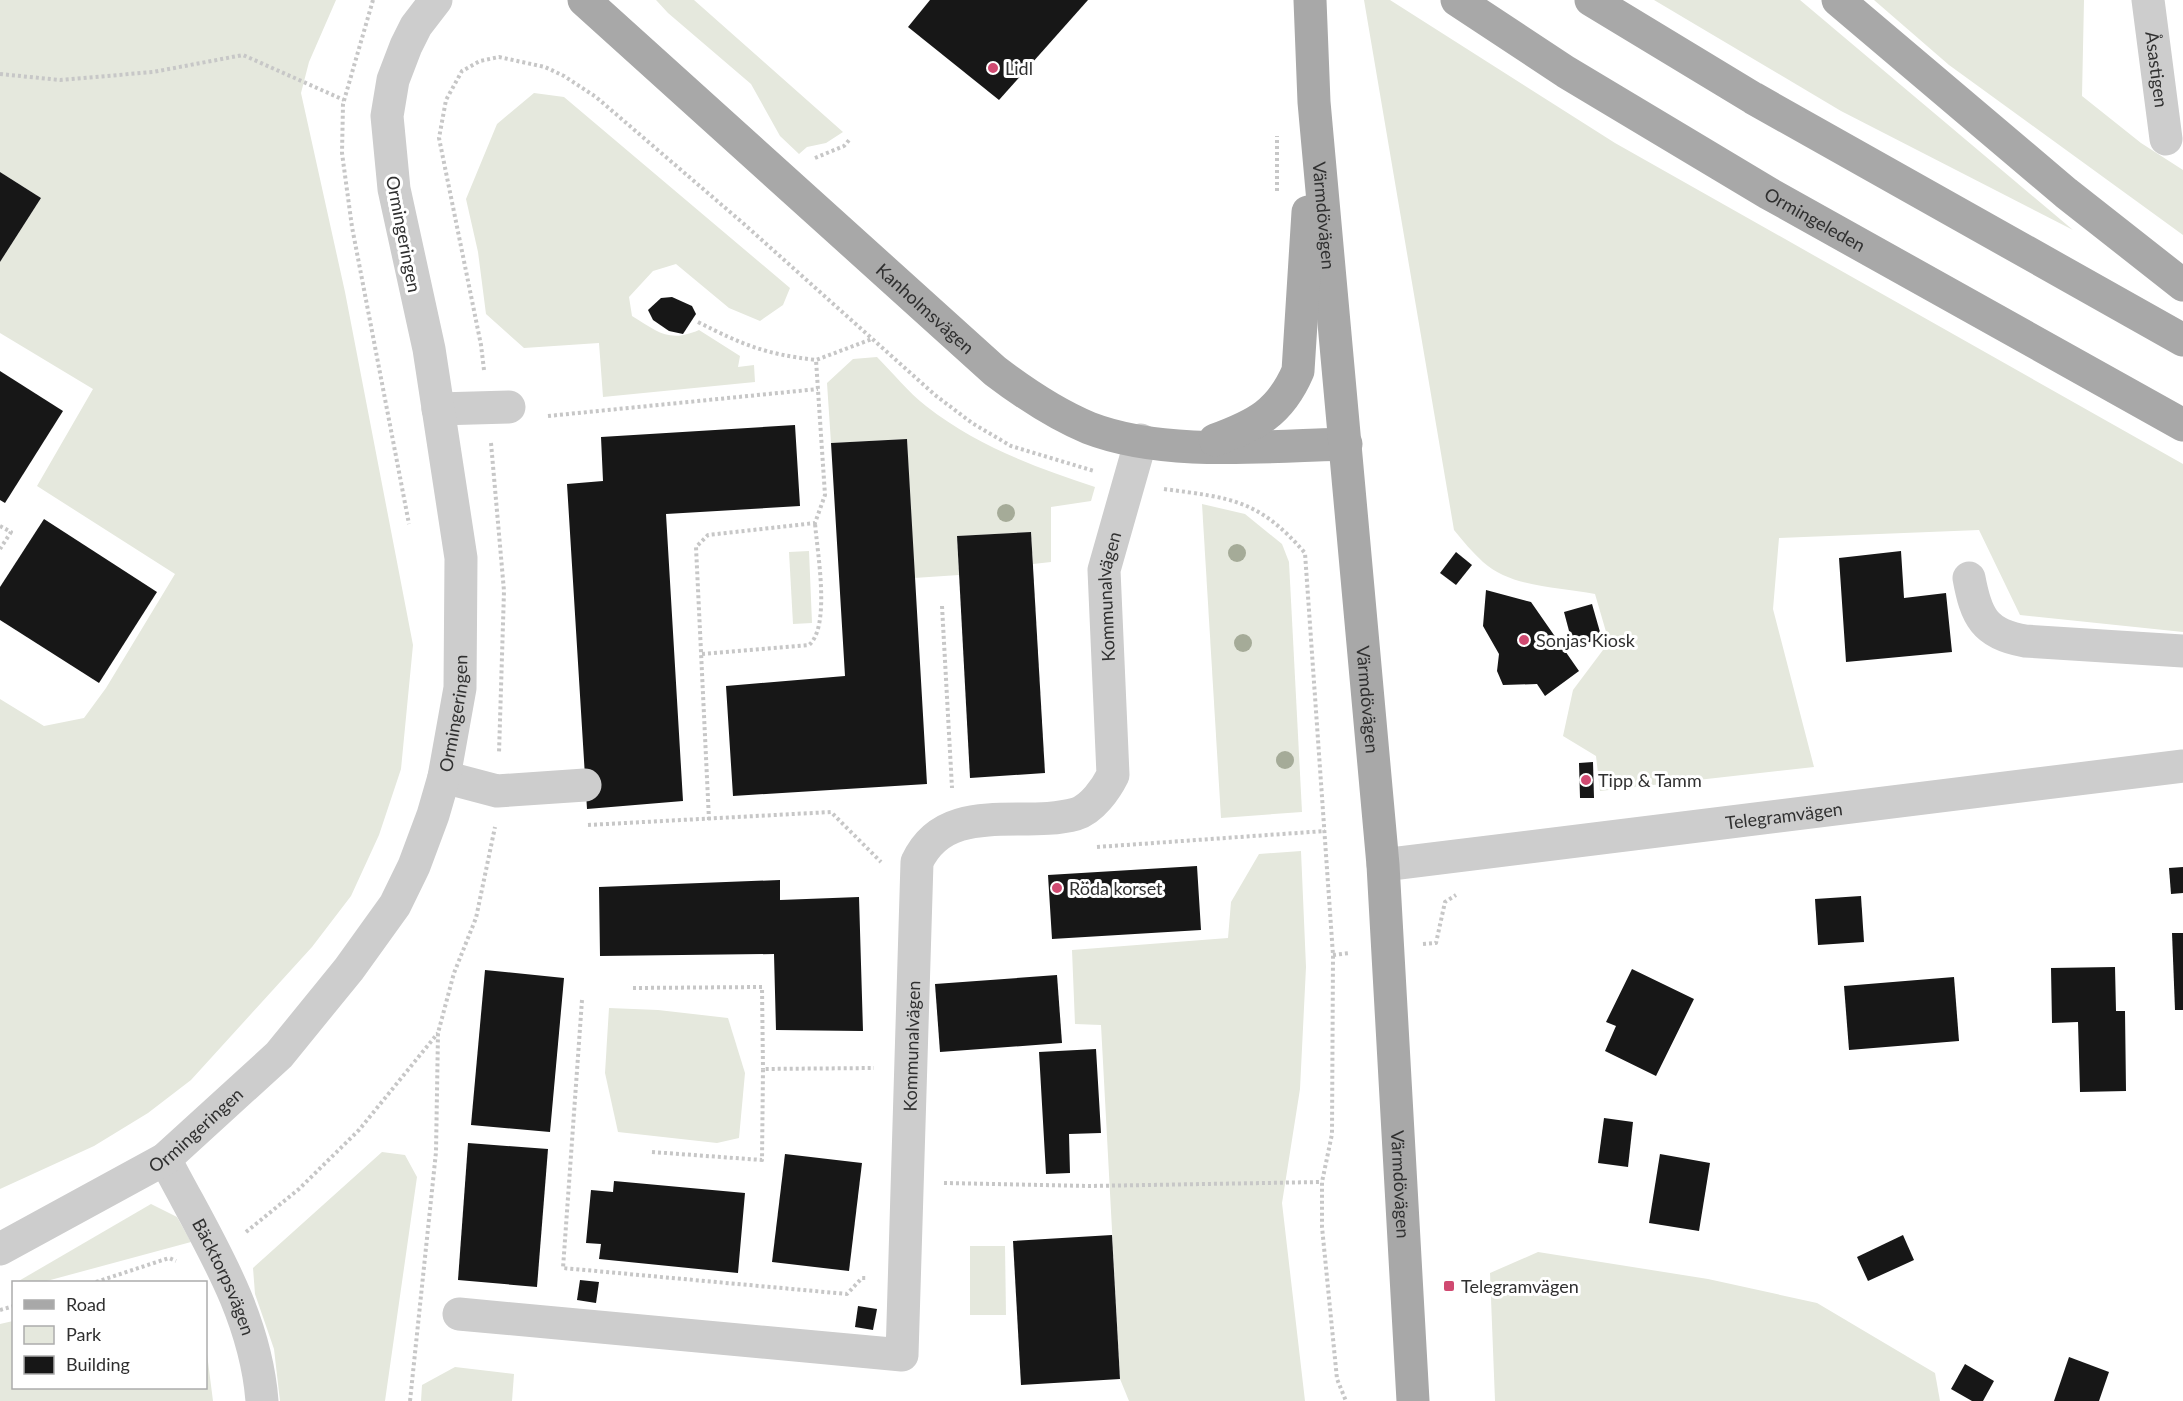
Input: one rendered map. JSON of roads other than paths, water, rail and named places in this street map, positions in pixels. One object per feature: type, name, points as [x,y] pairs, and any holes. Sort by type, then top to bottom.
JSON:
[{"type":"main road","name":"Kanholmsvägen","points":[[584,0],[995,371],[1027,395],[1092,429],[1141,440],[1197,447],[1346,444]]},
{"type":"main road","name":"Värmdövägen","points":[[1308,0],[1314,102],[1383,866],[1413,1401]]},
{"type":"main road","points":[[1591,0],[1753,98],[2183,340]]},
{"type":"main road","points":[[1838,0],[2066,193],[2183,285]]},
{"type":"main road","name":"Ormingeleden","points":[[1461,3],[1566,72],[1768,193],[2183,425]]},
{"type":"main road","points":[[1197,447],[1251,427],[1278,406],[1289,392],[1298,371],[1314,102]]},
{"type":"street","name":"Ormingeringen","points":[[0,1249],[165,1159],[279,1055],[372,938],[394,905],[414,866],[444,777],[460,688],[461,558],[429,349],[394,189],[387,116],[393,80],[406,46],[416,26],[436,0]]},
{"type":"street","name":"Åsastigen","points":[[2148,0],[2166,139]]},
{"type":"street","points":[[438,409],[509,407]]},
{"type":"street","name":"Kommunalvägen","points":[[459,1314],[902,1355],[918,862],[923,850],[936,835],[954,824],[1077,814],[1106,789],[1113,775],[1104,570],[1141,440]]},
{"type":"street","points":[[1969,578],[1975,609],[1988,626],[2002,637],[2025,641],[2183,651]]},
{"type":"street","name":"Telegramvägen","points":[[1383,866],[2183,766]]},
{"type":"street","points":[[444,777],[497,791],[585,785]]},
{"type":"street","name":"Bäcktorpsvägen","points":[[165,1159],[214,1249],[247,1322],[259,1366],[262,1401]]},
{"type":"place","name":"Lidl","points":[[993,68]]},
{"type":"place","name":"Sonjas Kiosk","points":[[1524,640]]},
{"type":"place","name":"Tipp & Tamm","points":[[1586,780]]},
{"type":"place","name":"Röda korset","points":[[1057,888]]},
{"type":"place","name":"Telegramvägen","points":[[1449,1286]]}]
